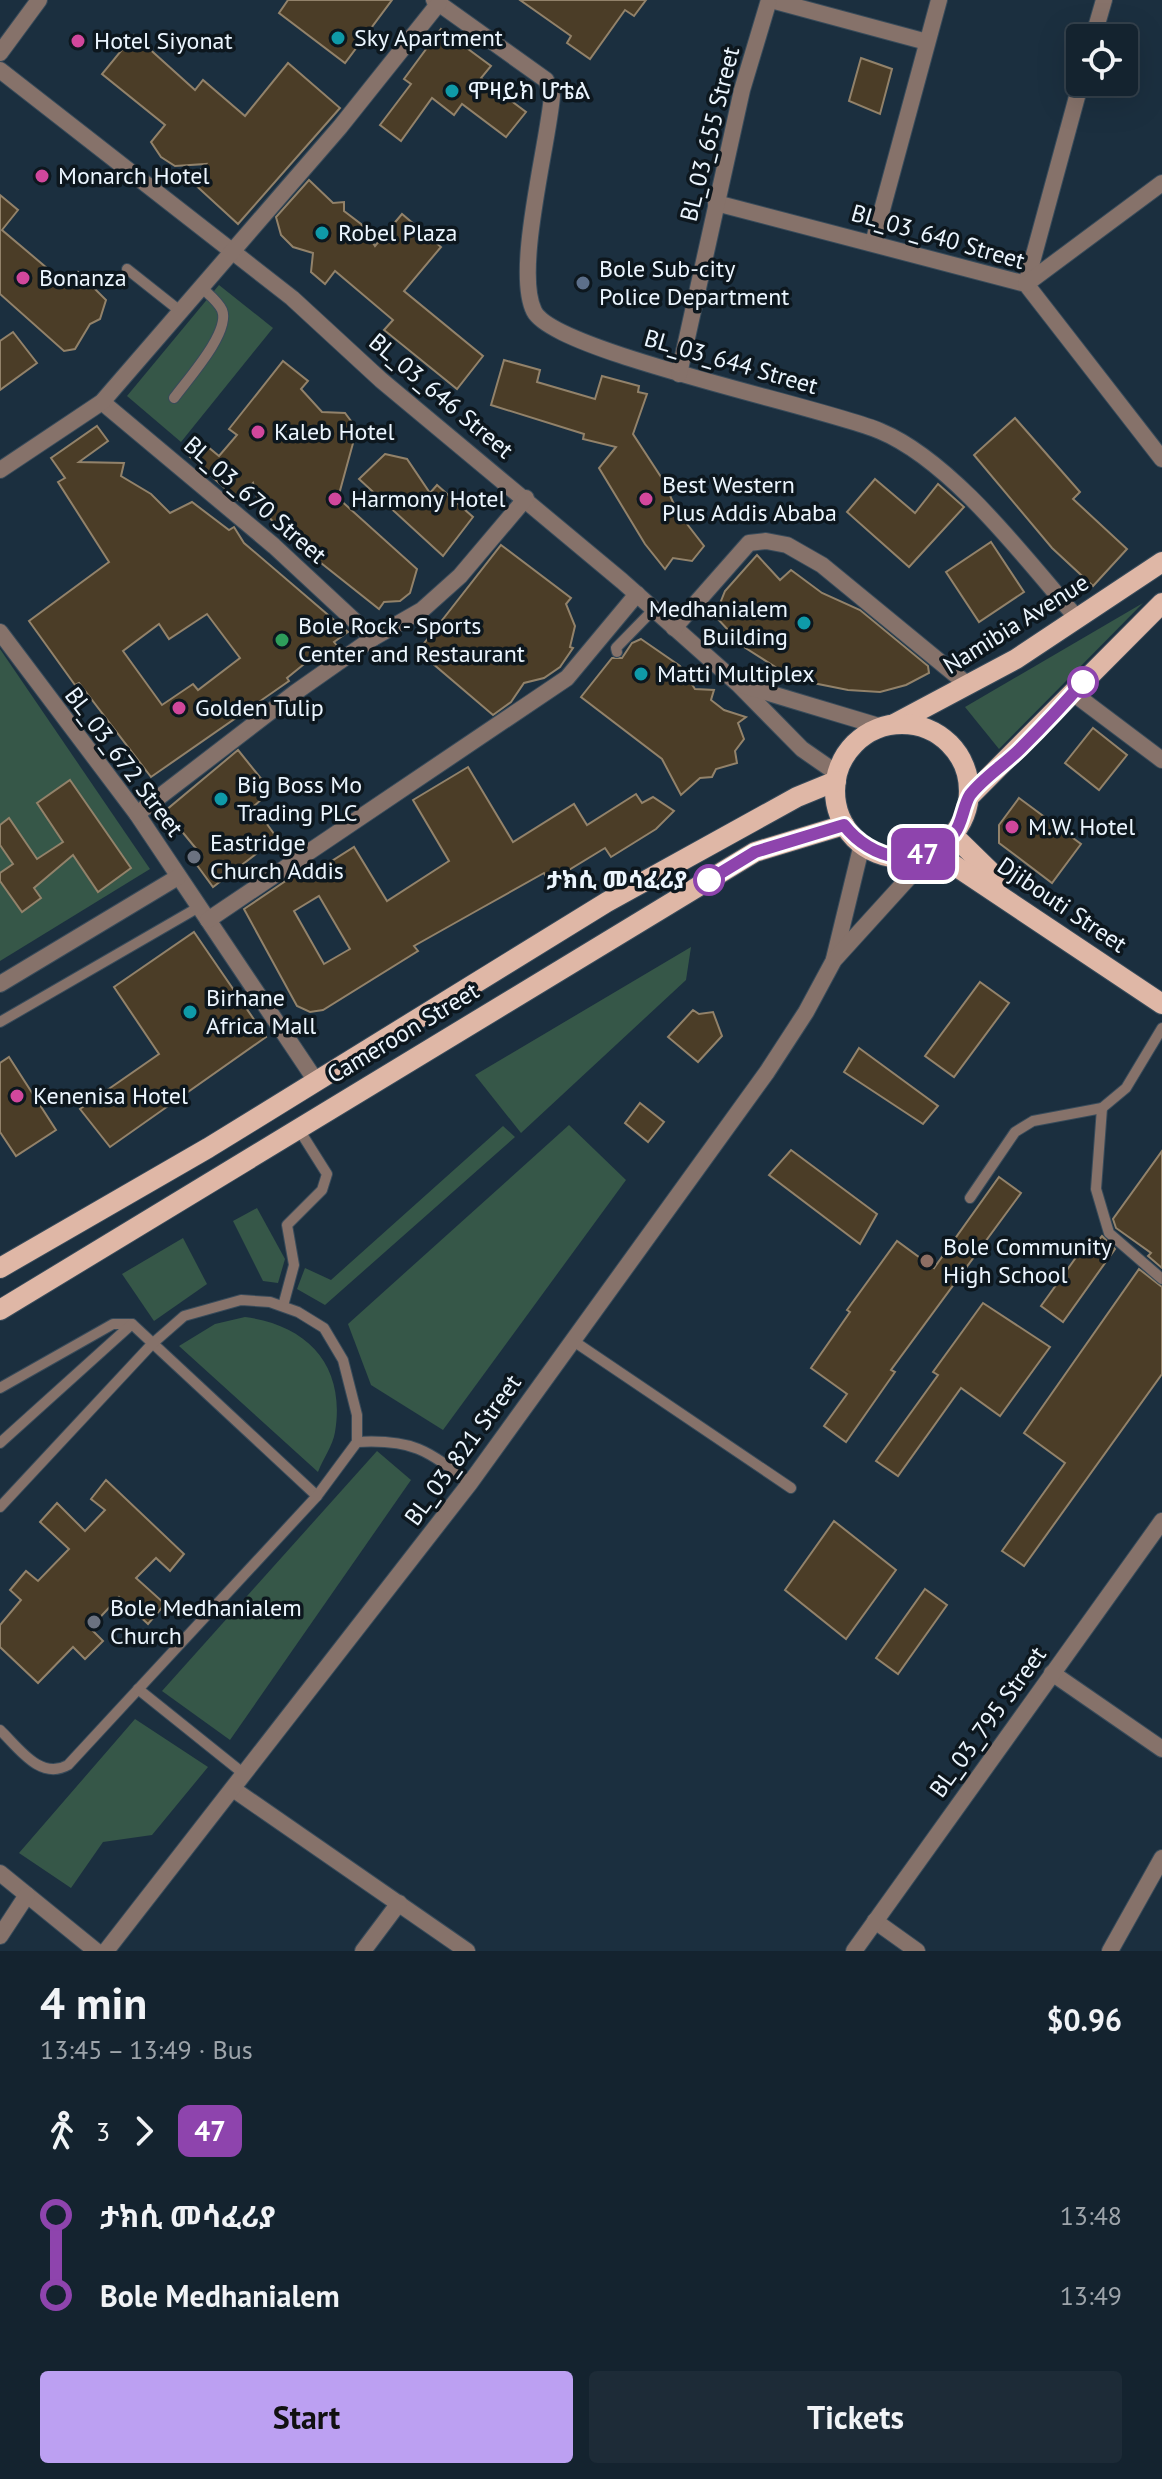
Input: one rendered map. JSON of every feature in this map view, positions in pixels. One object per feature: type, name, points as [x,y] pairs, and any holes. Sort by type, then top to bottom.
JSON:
[{"type":"main road","name":"Namibia Avenue","points":[[888,726],[1016,659],[1162,562]]},
{"type":"main road","points":[[969,797],[1162,603]]},
{"type":"main road","points":[[888,726],[927,729],[946,740],[959,756],[967,775],[969,797],[966,811],[953,835],[933,851],[913,858],[892,858],[862,844],[844,825],[836,804],[837,778],[851,748],[888,726]]},
{"type":"main road","name":"Cameroon Street","points":[[0,1268],[208,1148],[607,902],[837,778]]},
{"type":"main road","name":"Cameroon Street","points":[[0,1310],[755,852],[844,825]]},
{"type":"main road","points":[[953,835],[979,864],[1026,901],[1162,991]]},
{"type":"main road","name":"Djibouti Street","points":[[933,851],[1162,1004]]},
{"type":"main road","points":[[208,1148],[221,1175]]},
{"type":"street","points":[[0,53],[39,0]]},
{"type":"street","points":[[770,0],[792,9],[927,42]]},
{"type":"street","name":"BL_03_655 Street","points":[[679,374],[742,90],[770,0]]},
{"type":"street","points":[[873,243],[939,0]]},
{"type":"street","points":[[1097,24],[1104,0]]},
{"type":"street","points":[[0,470],[102,402],[231,249],[340,127],[436,2]]},
{"type":"street","name":"BL_03_644 Street","points":[[436,2],[546,80],[552,96],[526,276],[534,312],[550,328],[679,374],[881,431],[913,450],[950,480],[1002,532],[1076,617]]},
{"type":"street","name":"BL_03_646 Street","points":[[0,70],[292,298],[381,380],[526,498],[637,594],[837,778]]},
{"type":"street","points":[[1026,284],[1077,96]]},
{"type":"street","points":[[1026,284],[1162,183]]},
{"type":"street","name":"BL_03_640 Street","points":[[716,203],[1026,284],[1162,459]]},
{"type":"street","name":"BL_03_670 Street","points":[[102,402],[274,546],[373,638]]},
{"type":"street","points":[[137,814],[373,638],[422,610],[460,576],[526,498]]},
{"type":"street","points":[[674,628],[749,543],[766,541],[787,545],[822,565],[968,685]]},
{"type":"street","points":[[204,913],[567,678],[637,594]]},
{"type":"street","name":"BL_03_672 Street","points":[[0,632],[137,814],[316,1081]]},
{"type":"street","points":[[738,684],[888,726]]},
{"type":"street","points":[[1073,693],[1162,760]]},
{"type":"street","points":[[834,960],[862,844]]},
{"type":"street","points":[[834,960],[933,851]]},
{"type":"street","points":[[0,984],[178,877]]},
{"type":"street","name":"BL_03_821 Street","points":[[106,1951],[470,1483],[767,1072],[806,1012],[834,960]]},
{"type":"street","name":"BL_03_795 Street","points":[[854,1951],[1162,1521]]},
{"type":"street","points":[[1052,1673],[1162,1749]]},
{"type":"street","points":[[233,1789],[467,1951]]},
{"type":"street","points":[[1110,1951],[1162,1858]]},
{"type":"street","points":[[0,1873],[96,1951]]},
{"type":"street","points":[[0,1936],[27,1895]]},
{"type":"street","points":[[363,1951],[399,1903]]},
{"type":"street","points":[[875,1921],[917,1951]]},
{"type":"lane","points":[[127,269],[180,311]]},
{"type":"lane","points":[[174,398],[220,334],[224,320],[221,307],[200,286]]},
{"type":"lane","points":[[617,652],[616,648],[654,609]]},
{"type":"lane","points":[[0,1022],[204,913]]},
{"type":"lane","points":[[970,1198],[1015,1132],[1033,1121],[1102,1108],[1126,1088],[1162,1028]]},
{"type":"lane","points":[[1102,1108],[1096,1189],[1109,1233],[1162,1279]]},
{"type":"lane","points":[[283,1306],[294,1265],[287,1225],[322,1190],[327,1174],[298,1128]]},
{"type":"lane","points":[[0,1507],[152,1344],[184,1316],[241,1300],[283,1306],[324,1328],[343,1360],[357,1415],[357,1442],[317,1496],[68,1765],[58,1770],[33,1762],[0,1730]]},
{"type":"lane","points":[[0,1388],[113,1324],[132,1324],[317,1496]]},
{"type":"lane","points":[[0,1443],[132,1324]]},
{"type":"lane","points":[[572,1340],[791,1488]]},
{"type":"lane","points":[[357,1442],[395,1440],[404,1443],[433,1455],[470,1483]]},
{"type":"lane","points":[[138,1689],[244,1774]]},
{"type":"green space","points":[[219,285],[273,328],[181,442],[127,396]]},
{"type":"green space","points":[[1143,603],[999,749],[965,707]]},
{"type":"green space","points":[[0,649],[150,869],[0,961]]},
{"type":"green space","points":[[691,947],[686,980],[521,1133],[475,1075]]},
{"type":"green space","points":[[569,1125],[626,1180],[443,1430],[371,1385],[348,1324]]},
{"type":"green space","points":[[503,1126],[515,1137],[325,1305],[297,1289],[305,1268],[331,1280]]},
{"type":"green space","points":[[257,1208],[285,1259],[278,1283],[263,1281],[233,1221]]},
{"type":"green space","points":[[183,1238],[207,1284],[154,1321],[122,1274]]},
{"type":"green space","points":[[245,1317],[287,1329],[318,1353],[328,1369],[337,1408],[335,1432],[318,1472],[179,1346],[215,1324]]},
{"type":"green space","points":[[377,1451],[411,1480],[230,1740],[162,1691]]},
{"type":"green space","points":[[135,1719],[208,1767],[152,1835],[103,1842],[71,1888],[19,1853]]},
{"type":"building","name":"Sky Apartment","points":[[288,0],[392,0],[345,63],[279,13]]},
{"type":"building","points":[[520,0],[646,0],[634,16],[625,10],[590,59],[567,43],[571,36]]},
{"type":"building","name":"ሞዛይክ ሆቴል","points":[[441,29],[491,66],[481,78],[526,112],[506,137],[462,104],[454,115],[432,98],[401,141],[380,125],[411,84],[404,79]]},
{"type":"building","points":[[134,35],[195,90],[203,80],[245,116],[288,63],[340,108],[238,224],[191,181],[206,164],[175,166],[161,157],[151,142],[165,125],[102,74]]},
{"type":"building","points":[[861,58],[892,69],[880,114],[849,101]]},
{"type":"building","points":[[309,180],[333,203],[344,202],[344,211],[361,224],[375,246],[402,214],[441,247],[404,291],[483,356],[457,389],[384,330],[393,320],[335,271],[325,284],[311,272],[313,253],[293,247],[281,235],[276,217]]},
{"type":"building","points":[[0,195],[18,210],[2,230],[67,285],[78,272],[106,300],[100,319],[90,324],[75,349],[64,351],[0,294]]},
{"type":"building","points":[[13,332],[37,363],[0,390],[0,341]]},
{"type":"building","points":[[504,360],[540,370],[537,382],[595,399],[602,376],[639,386],[638,392],[647,394],[633,434],[663,480],[677,511],[704,546],[692,561],[673,558],[665,569],[645,544],[599,468],[616,447],[583,439],[584,434],[491,405]]},
{"type":"building","points":[[283,361],[308,381],[301,389],[322,412],[345,413],[354,425],[355,436],[338,498],[417,569],[410,593],[400,601],[384,602],[379,609],[287,536],[260,508],[253,483],[238,500],[190,457],[202,442],[219,456],[237,435],[229,429]]},
{"type":"building","points":[[1015,418],[1080,492],[1073,499],[1127,549],[1093,586],[1052,548],[974,455]]},
{"type":"building","name":"Bole Rock - Sports Center and Restaurant","points":[[97,426],[108,441],[79,462],[124,463],[121,476],[151,494],[170,513],[192,502],[229,530],[234,527],[244,543],[348,632],[334,642],[338,647],[317,662],[314,656],[287,678],[289,681],[151,777],[79,683],[75,685],[29,621],[109,562],[58,482],[65,478],[51,458]],"holes":[[[207,614],[240,658],[198,690],[193,684],[162,705],[123,651],[159,624],[169,639]]]},
{"type":"building","points":[[385,454],[407,459],[430,493],[437,485],[473,517],[443,556],[359,479]]},
{"type":"building","points":[[875,479],[915,513],[938,484],[964,507],[909,567],[847,512]]},
{"type":"building","points":[[991,542],[1024,592],[979,622],[946,572]]},
{"type":"building","points":[[501,545],[571,598],[566,604],[575,626],[570,647],[573,648],[560,667],[544,678],[524,683],[511,702],[493,715],[418,651]]},
{"type":"building","name":"Medhanialem Building","points":[[757,555],[780,580],[791,570],[822,593],[860,610],[928,666],[929,673],[906,685],[880,692],[848,690],[813,683],[777,668],[744,647],[715,616],[725,591]]},
{"type":"building","points":[[641,639],[680,666],[695,689],[714,690],[711,700],[724,710],[746,717],[738,723],[744,739],[735,751],[737,763],[716,769],[712,777],[700,778],[681,795],[662,759],[581,697],[612,658],[622,658],[632,643]]},
{"type":"building","points":[[1093,728],[1127,755],[1099,790],[1065,763]]},
{"type":"building","name":"Big Boss Mo Trading PLC","points":[[238,750],[271,791],[254,806],[277,838],[213,887],[191,857],[198,851],[165,811]]},
{"type":"building","points":[[468,767],[513,842],[574,804],[587,825],[636,794],[642,803],[653,797],[674,811],[656,829],[611,857],[605,848],[549,882],[544,873],[414,946],[418,951],[323,1010],[310,1012],[297,1006],[244,909],[296,874],[300,881],[354,847],[387,901],[449,861],[413,800]],"holes":[[[319,896],[350,949],[324,964],[294,911]]]},
{"type":"building","points":[[70,780],[131,868],[98,892],[73,855],[34,888],[41,898],[22,912],[0,881],[0,873],[13,864],[0,845],[0,825],[9,818],[37,859],[63,842],[37,803]]},
{"type":"building","points":[[1019,798],[1081,844],[1052,883],[999,843],[999,825]]},
{"type":"building","name":"Birhane Africa Mall","points":[[194,932],[266,1037],[110,1147],[80,1109],[159,1054],[114,987]]},
{"type":"building","points":[[980,982],[1009,1003],[954,1077],[925,1056]]},
{"type":"building","points":[[693,1010],[699,1014],[713,1012],[722,1036],[698,1062],[668,1037]]},
{"type":"building","points":[[859,1048],[938,1106],[923,1124],[844,1072]]},
{"type":"building","name":"Kenenisa Hotel","points":[[9,1057],[56,1130],[16,1156],[0,1132],[0,1063]]},
{"type":"building","points":[[640,1103],[664,1122],[648,1142],[625,1123]]},
{"type":"building","points":[[791,1150],[877,1214],[860,1244],[769,1175]]},
{"type":"building","points":[[1162,1151],[1162,1268],[1148,1256],[1151,1253],[1116,1228],[1113,1219]]},
{"type":"building","points":[[999,1177],[1021,1193],[891,1370],[895,1372],[846,1442],[824,1426],[847,1394],[811,1368],[850,1312],[847,1310],[897,1241],[934,1268]]},
{"type":"building","points":[[1102,1236],[1115,1249],[1063,1322],[1041,1306],[1090,1238],[1097,1242]]},
{"type":"building","points":[[1139,1269],[1162,1287],[1162,1374],[1024,1566],[1002,1551],[1065,1463],[1024,1433]]},
{"type":"building","points":[[983,1303],[1050,1347],[1000,1416],[961,1388],[898,1476],[876,1461],[938,1375],[933,1372]]},
{"type":"building","points":[[106,1480],[184,1554],[170,1571],[156,1558],[136,1578],[165,1604],[148,1624],[119,1597],[90,1628],[103,1641],[85,1659],[73,1647],[38,1683],[0,1647],[0,1625],[21,1600],[10,1590],[26,1571],[38,1581],[69,1549],[40,1522],[57,1503],[85,1531],[105,1510],[91,1499]]},
{"type":"building","points":[[834,1521],[896,1570],[846,1639],[785,1590]]},
{"type":"building","points":[[925,1589],[947,1605],[898,1674],[876,1658]]},
{"type":"bus line","name":"47","points":[[709,880],[755,852],[844,825],[855,839],[872,851],[892,858],[913,858],[933,851],[943,845],[960,825],[969,797],[1020,749],[1083,682]]},
{"type":"place","name":"Sky Apartment","points":[[338,38]]},
{"type":"place","name":"Hotel Siyonat","points":[[78,41]]},
{"type":"place","name":"ሞዛይክ ሆቴል","points":[[452,91]]},
{"type":"place","name":"Monarch Hotel","points":[[42,176]]},
{"type":"place","name":"Robel Plaza","points":[[322,233]]},
{"type":"place","name":"Bonanza","points":[[23,278]]},
{"type":"place","name":"Bole Sub-city Police Department","points":[[583,283]]},
{"type":"place","name":"Kaleb Hotel","points":[[258,432]]},
{"type":"place","name":"Harmony Hotel","points":[[335,499]]},
{"type":"place","name":"Best Western Plus Addis Ababa","points":[[646,499]]},
{"type":"place","name":"Medhanialem Building","points":[[804,623]]},
{"type":"place","name":"Bole Rock - Sports Center and Restaurant","points":[[282,640]]},
{"type":"place","name":"Matti Multiplex","points":[[641,674]]},
{"type":"place","name":"Golden Tulip","points":[[179,708]]},
{"type":"place","name":"Big Boss Mo Trading PLC","points":[[221,799]]},
{"type":"place","name":"M.W. Hotel","points":[[1012,827]]},
{"type":"place","name":"Eastridge Church Addis","points":[[194,857]]},
{"type":"place","name":"ታክሲ መሳፈሪያ","points":[[709,880]]},
{"type":"place","name":"Birhane Africa Mall","points":[[190,1012]]},
{"type":"place","name":"Kenenisa Hotel","points":[[17,1096]]},
{"type":"place","name":"Bole Community High School","points":[[927,1261]]},
{"type":"place","name":"Bole Medhanialem Church","points":[[94,1622]]}]
